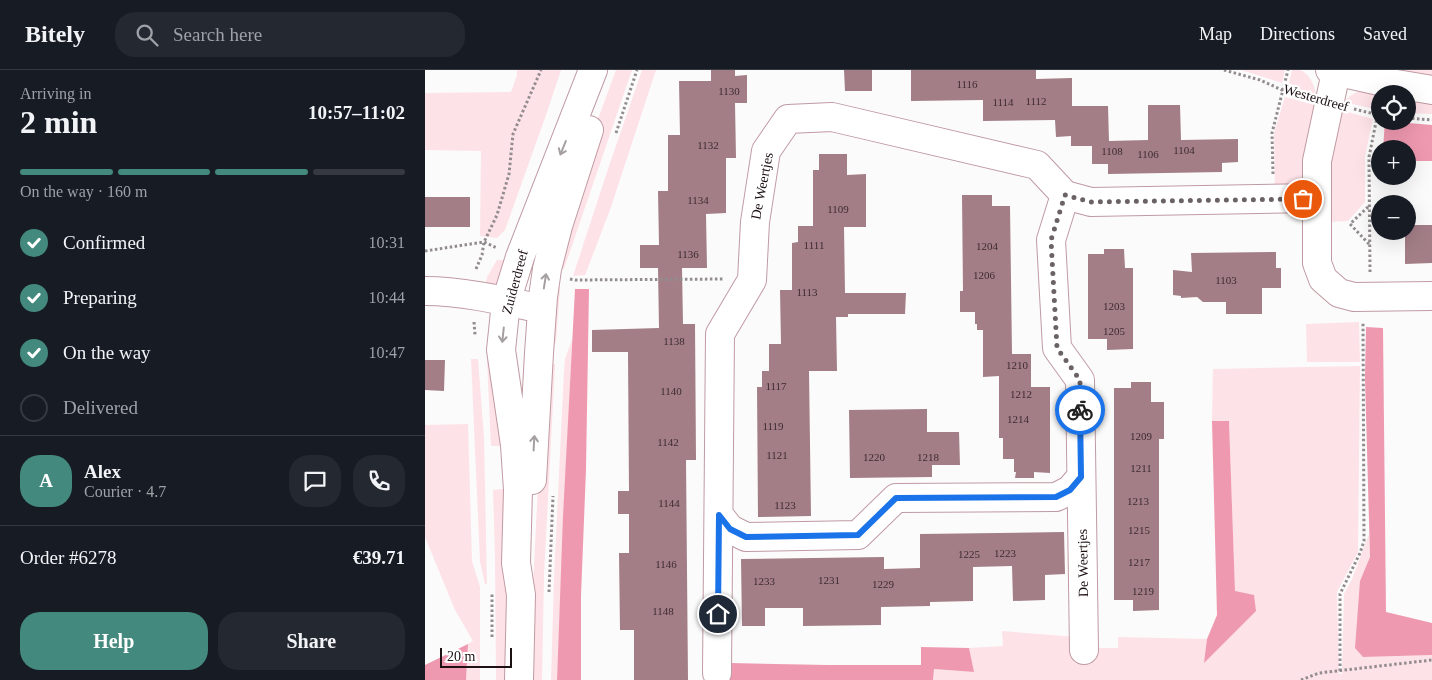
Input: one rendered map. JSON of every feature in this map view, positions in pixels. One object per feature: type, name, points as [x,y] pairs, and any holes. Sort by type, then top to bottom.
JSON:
[{"type":"street","name":"Zuiderdreef","points":[[519,680],[521,596],[516,564],[518,490],[515,445],[501,350],[506,302],[520,257],[593,70]]},
{"type":"street","name":"Zuiderdreef","points":[[521,596],[528,562],[542,309],[547,268],[558,226],[610,70]]},
{"type":"street","points":[[1432,90],[1334,71],[1330,103],[1317,161],[1317,263],[1323,279],[1339,293],[1354,297],[1432,296]]},
{"type":"street","name":"De Weertjes","points":[[717,673],[720,334],[752,280],[755,222],[766,151],[787,119],[832,116],[1037,165],[1065,195],[1051,240],[1057,348],[1080,380],[1084,650]]},
{"type":"street","points":[[1065,195],[1091,202],[1317,198]]},
{"type":"street","points":[[425,291],[464,295],[542,309]]},
{"type":"street","points":[[719,515],[730,529],[746,537],[858,535],[896,498],[1056,497],[1070,490],[1081,477]]},
{"type":"path","points":[[464,295],[483,255],[484,242],[497,215],[509,174],[513,134],[541,70]]},
{"type":"path","name":"Westerdreef","points":[[1224,70],[1260,80],[1291,94],[1371,113]]},
{"type":"path","points":[[1273,199],[1272,133],[1288,70]]},
{"type":"path","points":[[1416,119],[1432,120]]},
{"type":"path","points":[[1340,671],[1340,594],[1364,541],[1363,310],[1370,298],[1369,157],[1375,130]]},
{"type":"path","points":[[1369,206],[1350,224],[1370,244]]},
{"type":"path","points":[[425,252],[484,242],[499,249]]},
{"type":"path","points":[[569,278],[575,280],[716,278],[752,280]]},
{"type":"path","points":[[1301,680],[1319,673],[1432,660]]},
{"type":"shaded area","points":[[517,70],[561,70],[505,230],[497,238],[480,236],[481,151],[425,150],[425,93],[511,92]]},
{"type":"shaded area","points":[[616,70],[632,70],[564,269],[554,266],[588,146]]},
{"type":"shaded area","points":[[642,70],[656,70],[610,210],[585,275],[573,276],[608,169]]},
{"type":"shaded area","points":[[1241,70],[1285,70],[1282,83]]},
{"type":"shaded area","points":[[1292,70],[1300,70],[1309,77],[1316,94],[1288,87]]},
{"type":"shaded area","points":[[1390,70],[1432,70],[1432,84]]},
{"type":"shaded area","points":[[1371,89],[1371,108],[1343,102],[1360,91]]},
{"type":"shaded area","points":[[1416,95],[1432,96],[1432,114],[1416,113]]},
{"type":"shaded area","points":[[1285,97],[1318,106],[1304,184],[1299,189],[1275,194],[1274,133]]},
{"type":"shaded area","points":[[1337,109],[1371,118],[1371,128],[1365,156],[1365,202],[1348,221],[1327,222],[1326,192]]},
{"type":"shaded area","points":[[1416,124],[1432,125],[1432,161],[1416,161],[1416,140],[1384,140],[1384,130],[1416,130]]},
{"type":"shaded area","points":[[497,260],[505,260],[502,274],[498,282],[491,286],[485,286],[487,277]]},
{"type":"shaded area","points":[[555,283],[560,289],[556,341],[553,346]]},
{"type":"shaded area","points":[[575,289],[589,289],[586,469],[581,596],[581,680],[557,680],[563,516]]},
{"type":"shaded area","points":[[1359,322],[1360,362],[1307,362],[1306,324]]},
{"type":"shaded area","points":[[1366,327],[1383,328],[1386,612],[1432,623],[1432,655],[1363,657],[1355,648],[1360,581],[1370,557],[1365,378]]},
{"type":"shaded area","points":[[572,340],[557,680],[551,680],[564,371],[565,359]]},
{"type":"shaded area","points":[[471,359],[478,359],[484,437],[487,584],[485,584],[480,562]]},
{"type":"shaded area","points":[[487,360],[496,361],[502,446],[491,446]]},
{"type":"shaded area","points":[[544,364],[555,364],[544,576],[542,680],[531,680],[532,606]]},
{"type":"shaded area","points":[[1360,366],[1358,552],[1337,592],[1339,674],[1342,674],[1344,594],[1352,579],[1369,534],[1370,557],[1360,581],[1363,657],[1432,655],[1432,680],[933,680],[934,669],[973,672],[969,648],[1003,646],[1002,631],[1076,637],[1097,648],[1118,648],[1118,637],[1207,639],[1205,662],[1235,591],[1229,422],[1212,421],[1213,369]]},
{"type":"shaded area","points":[[1212,421],[1229,421],[1235,591],[1254,595],[1256,611],[1204,663],[1207,639],[1217,615]]},
{"type":"shaded area","points":[[468,424],[472,561],[480,587],[480,680],[466,680],[468,644],[473,641],[455,610],[425,537],[425,425]]},
{"type":"shaded area","points":[[503,489],[511,542],[507,680],[496,680],[493,490]]},
{"type":"shaded area","points":[[468,644],[466,680],[425,680],[425,665]]},
{"type":"shaded area","points":[[921,647],[969,648],[974,672],[934,669],[933,680],[730,680],[730,663],[921,665]]},
{"type":"building","points":[[711,70],[735,70],[735,76],[747,75],[747,103],[735,103],[736,158],[726,158],[726,213],[706,214],[707,268],[682,268],[683,324],[695,324],[696,460],[686,460],[688,680],[634,680],[634,630],[620,630],[619,553],[629,553],[629,514],[618,514],[618,491],[629,491],[628,352],[592,352],[592,330],[659,328],[658,268],[640,268],[640,245],[659,245],[658,191],[668,191],[668,135],[680,135],[679,81],[711,81]]},
{"type":"building","points":[[844,70],[872,70],[872,91],[845,91]]},
{"type":"building","points":[[911,70],[1036,70],[1036,79],[1072,78],[1072,106],[1108,106],[1109,141],[1148,140],[1148,105],[1180,105],[1181,140],[1238,139],[1238,162],[1222,163],[1222,172],[1108,174],[1108,164],[1092,164],[1092,146],[1071,146],[1071,136],[1056,137],[1055,120],[983,121],[983,100],[911,101]]},
{"type":"building","points":[[819,154],[847,154],[847,175],[866,174],[866,227],[844,227],[845,293],[906,293],[905,314],[848,314],[848,317],[836,317],[837,371],[809,371],[811,516],[758,517],[757,387],[762,387],[762,371],[769,371],[769,344],[781,344],[780,290],[792,290],[792,243],[798,242],[798,226],[813,226],[813,170],[819,170]]},
{"type":"building","points":[[962,195],[992,195],[992,206],[1010,206],[1012,354],[1031,354],[1031,387],[1050,387],[1050,473],[1034,472],[1034,478],[1015,478],[1014,459],[1003,459],[1003,438],[999,438],[999,376],[983,377],[983,330],[977,330],[975,312],[960,312],[960,291],[963,291]]},
{"type":"building","points":[[425,197],[470,197],[470,227],[425,227]]},
{"type":"building","points":[[1416,225],[1432,225],[1432,263],[1405,264],[1405,240],[1416,240]]},
{"type":"building","points":[[1104,249],[1124,249],[1125,268],[1133,268],[1133,349],[1107,350],[1107,339],[1088,339],[1088,254],[1104,254]]},
{"type":"building","points":[[1276,252],[1276,268],[1281,268],[1281,288],[1262,288],[1262,314],[1226,314],[1226,302],[1203,302],[1197,297],[1181,298],[1181,296],[1173,295],[1173,270],[1192,272],[1191,253]]},
{"type":"building","points":[[425,360],[445,360],[444,391],[425,390]]},
{"type":"building","points":[[1131,382],[1151,382],[1151,402],[1164,402],[1164,439],[1159,439],[1159,610],[1133,611],[1133,600],[1114,600],[1114,388],[1131,388]]},
{"type":"building","points":[[927,409],[927,432],[959,432],[960,465],[932,465],[932,477],[850,478],[849,410]]},
{"type":"building","points":[[1064,532],[1065,574],[1045,575],[1045,600],[1013,601],[1012,566],[973,567],[973,601],[930,602],[930,606],[881,607],[881,625],[803,626],[803,608],[765,608],[765,626],[742,626],[741,559],[884,557],[884,569],[920,568],[920,534]]},
{"type":"way so far","points":[[1080,410],[1080,380],[1057,348],[1051,240],[1065,195],[1091,202],[1303,199]]},
{"type":"route","points":[[718,614],[719,515],[730,529],[746,537],[858,535],[896,498],[1056,497],[1070,490],[1081,477],[1080,410]]}]
